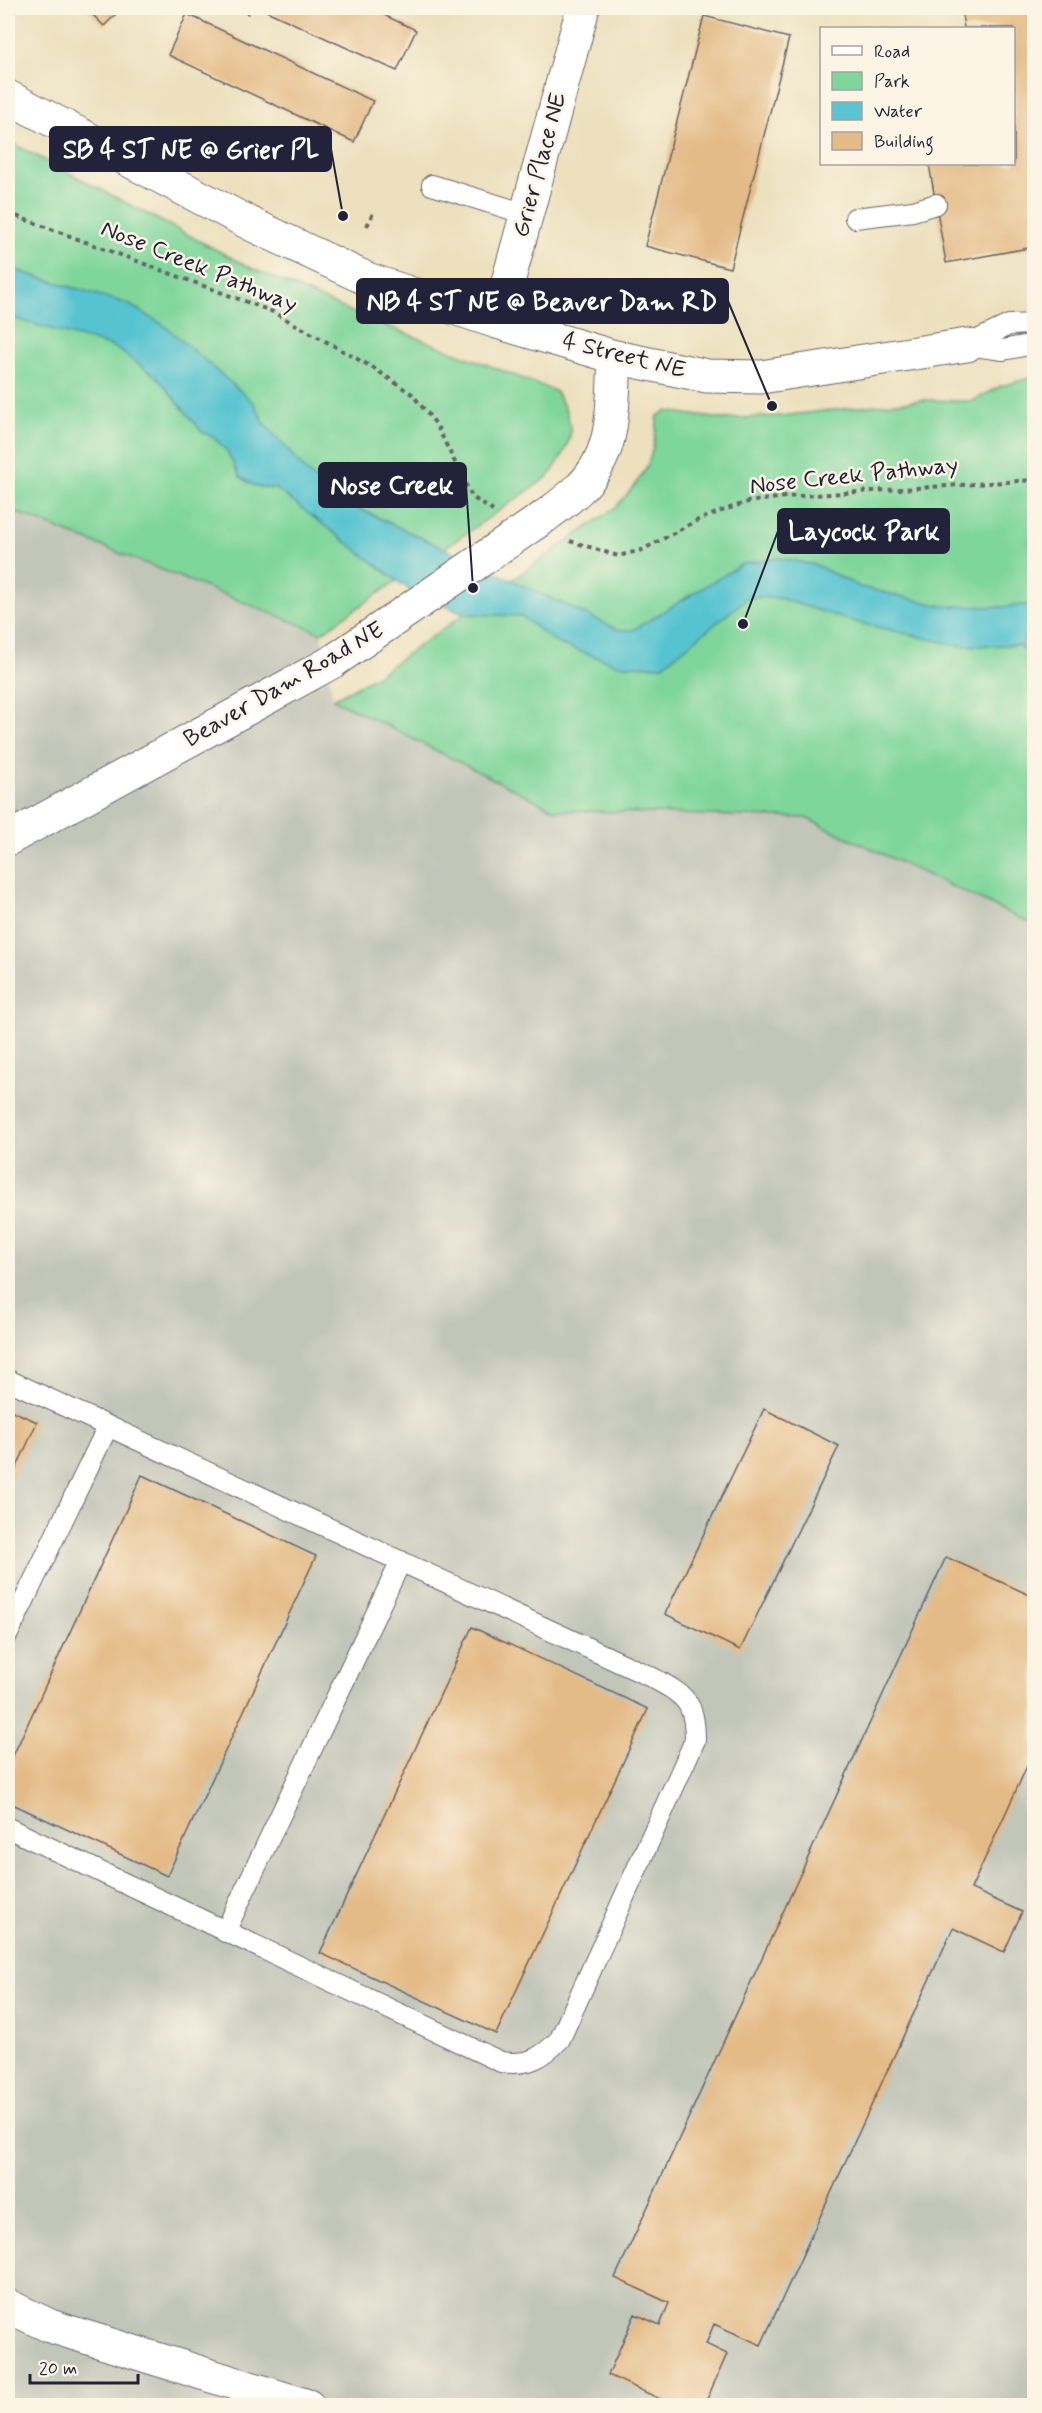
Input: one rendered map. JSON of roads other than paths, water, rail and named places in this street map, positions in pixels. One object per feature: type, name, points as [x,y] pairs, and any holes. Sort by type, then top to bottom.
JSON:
[{"type":"street","name":"Grier Place NE","points":[[497,322],[583,8]]},
{"type":"street","name":"4 Street NE","points":[[8,97],[255,226],[367,279],[497,322],[615,357],[707,376],[761,377],[967,345]]},
{"type":"street","name":"Beaver Dam Road NE","points":[[8,839],[332,662],[552,527],[602,460],[611,433],[615,357]]},
{"type":"street","points":[[8,2306],[50,2326],[308,2406]]},
{"type":"lane","points":[[432,185],[526,214]]},
{"type":"lane","points":[[855,218],[914,211],[936,204]]},
{"type":"lane","name":"4 Street NE","points":[[967,345],[1009,325],[1035,324]]},
{"type":"lane","name":"4 Street NE","points":[[967,345],[1003,350],[1035,344]]},
{"type":"lane","points":[[8,1380],[651,1677],[681,1693],[691,1707],[695,1722],[695,1740],[560,2039],[533,2062],[519,2065],[501,2062],[8,1828]]},
{"type":"lane","points":[[8,1634],[108,1426]]},
{"type":"lane","points":[[225,1932],[401,1561]]},
{"type":"water","points":[[8,268],[128,304],[164,325],[254,403],[265,424],[309,474],[349,504],[619,630],[633,630],[742,564],[778,558],[816,565],[860,587],[942,606],[1003,607],[1034,604],[1034,635],[1025,636],[1022,645],[1034,653],[1034,656],[1027,654],[1018,645],[961,646],[855,622],[779,598],[749,597],[662,666],[619,665],[557,643],[521,616],[468,614],[419,597],[276,489],[255,486],[240,477],[227,451],[213,437],[202,432],[157,377],[114,347],[8,317]]},
{"type":"place","name":"SB 4 ST NE @ Grier PL","points":[[343,216]]},
{"type":"place","name":"NB 4 ST NE @ Beaver Dam RD","points":[[772,406]]},
{"type":"place","name":"Nose Creek","points":[[473,588]]},
{"type":"place","name":"Laycock Park","points":[[743,624]]}]
